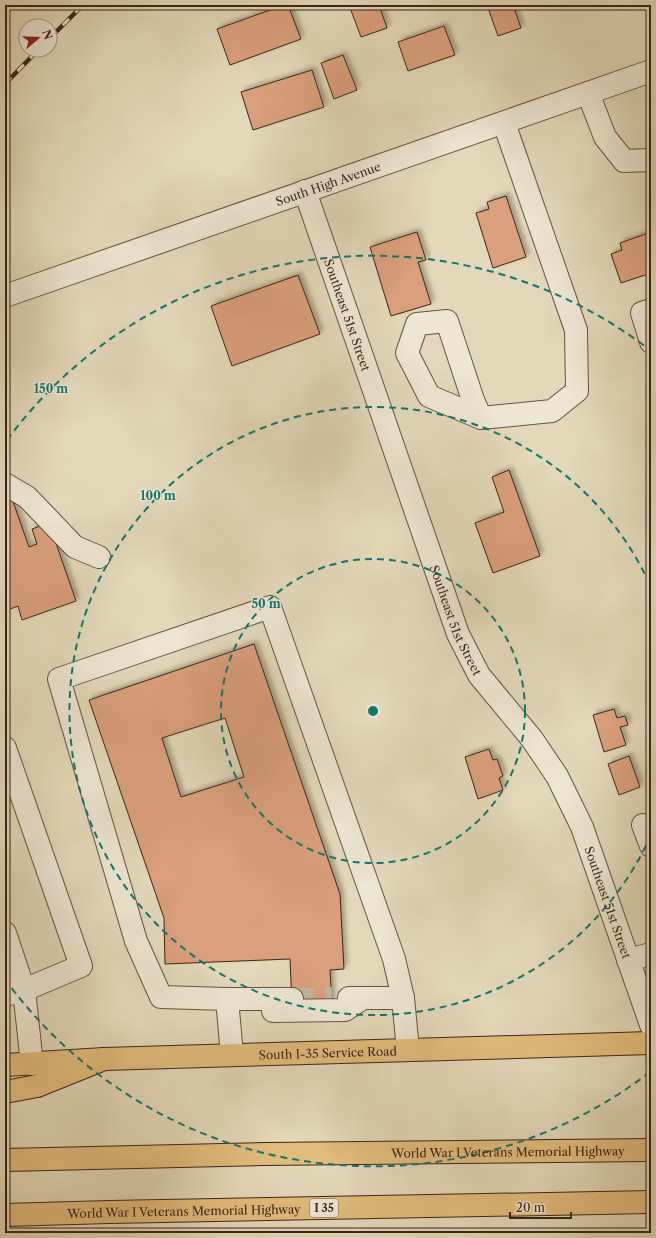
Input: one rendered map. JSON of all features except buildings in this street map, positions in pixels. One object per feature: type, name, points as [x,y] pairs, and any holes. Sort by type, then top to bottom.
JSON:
[{"type":"main road","name":"South I-35 Service Road","points":[[5,1065],[104,1059],[651,1043]]},
{"type":"main road","points":[[5,1092],[37,1086],[104,1059]]},
{"type":"main road","name":"World War I Veterans Memorial Highway","points":[[5,1160],[263,1154],[651,1150]]},
{"type":"main road","name":"World War I Veterans Memorial Highway","points":[[5,1215],[651,1202]]},
{"type":"street","name":"South High Avenue","points":[[5,296],[651,71]]},
{"type":"street","points":[[588,93],[605,137],[624,161],[651,160]]},
{"type":"street","points":[[481,418],[552,411],[576,390],[576,330],[504,123]]},
{"type":"street","name":"Southeast 51st Street","points":[[306,191],[458,634],[479,674],[532,739],[557,776],[582,827],[651,1025]]},
{"type":"street","points":[[651,310],[642,313],[651,342]]},
{"type":"street","points":[[5,484],[27,497],[75,547],[100,557]]},
{"type":"street","points":[[292,999],[161,997],[136,941],[59,679],[270,607],[394,959],[403,998],[408,1050]]},
{"type":"street","points":[[5,748],[81,966],[14,992]]},
{"type":"street","points":[[643,826],[651,846]]},
{"type":"street","points":[[5,935],[14,992],[32,1064]]},
{"type":"street","points":[[628,960],[651,954]]},
{"type":"street","points":[[332,998],[403,998]]},
{"type":"street","points":[[256,999],[271,1011],[345,1010],[363,998]]},
{"type":"street","points":[[227,999],[232,1055]]},
{"type":"tunnel","points":[[292,999],[332,998]]},
{"type":"railway","points":[[58,30],[83,5]]},
{"type":"railway","points":[[5,84],[30,58]]}]
